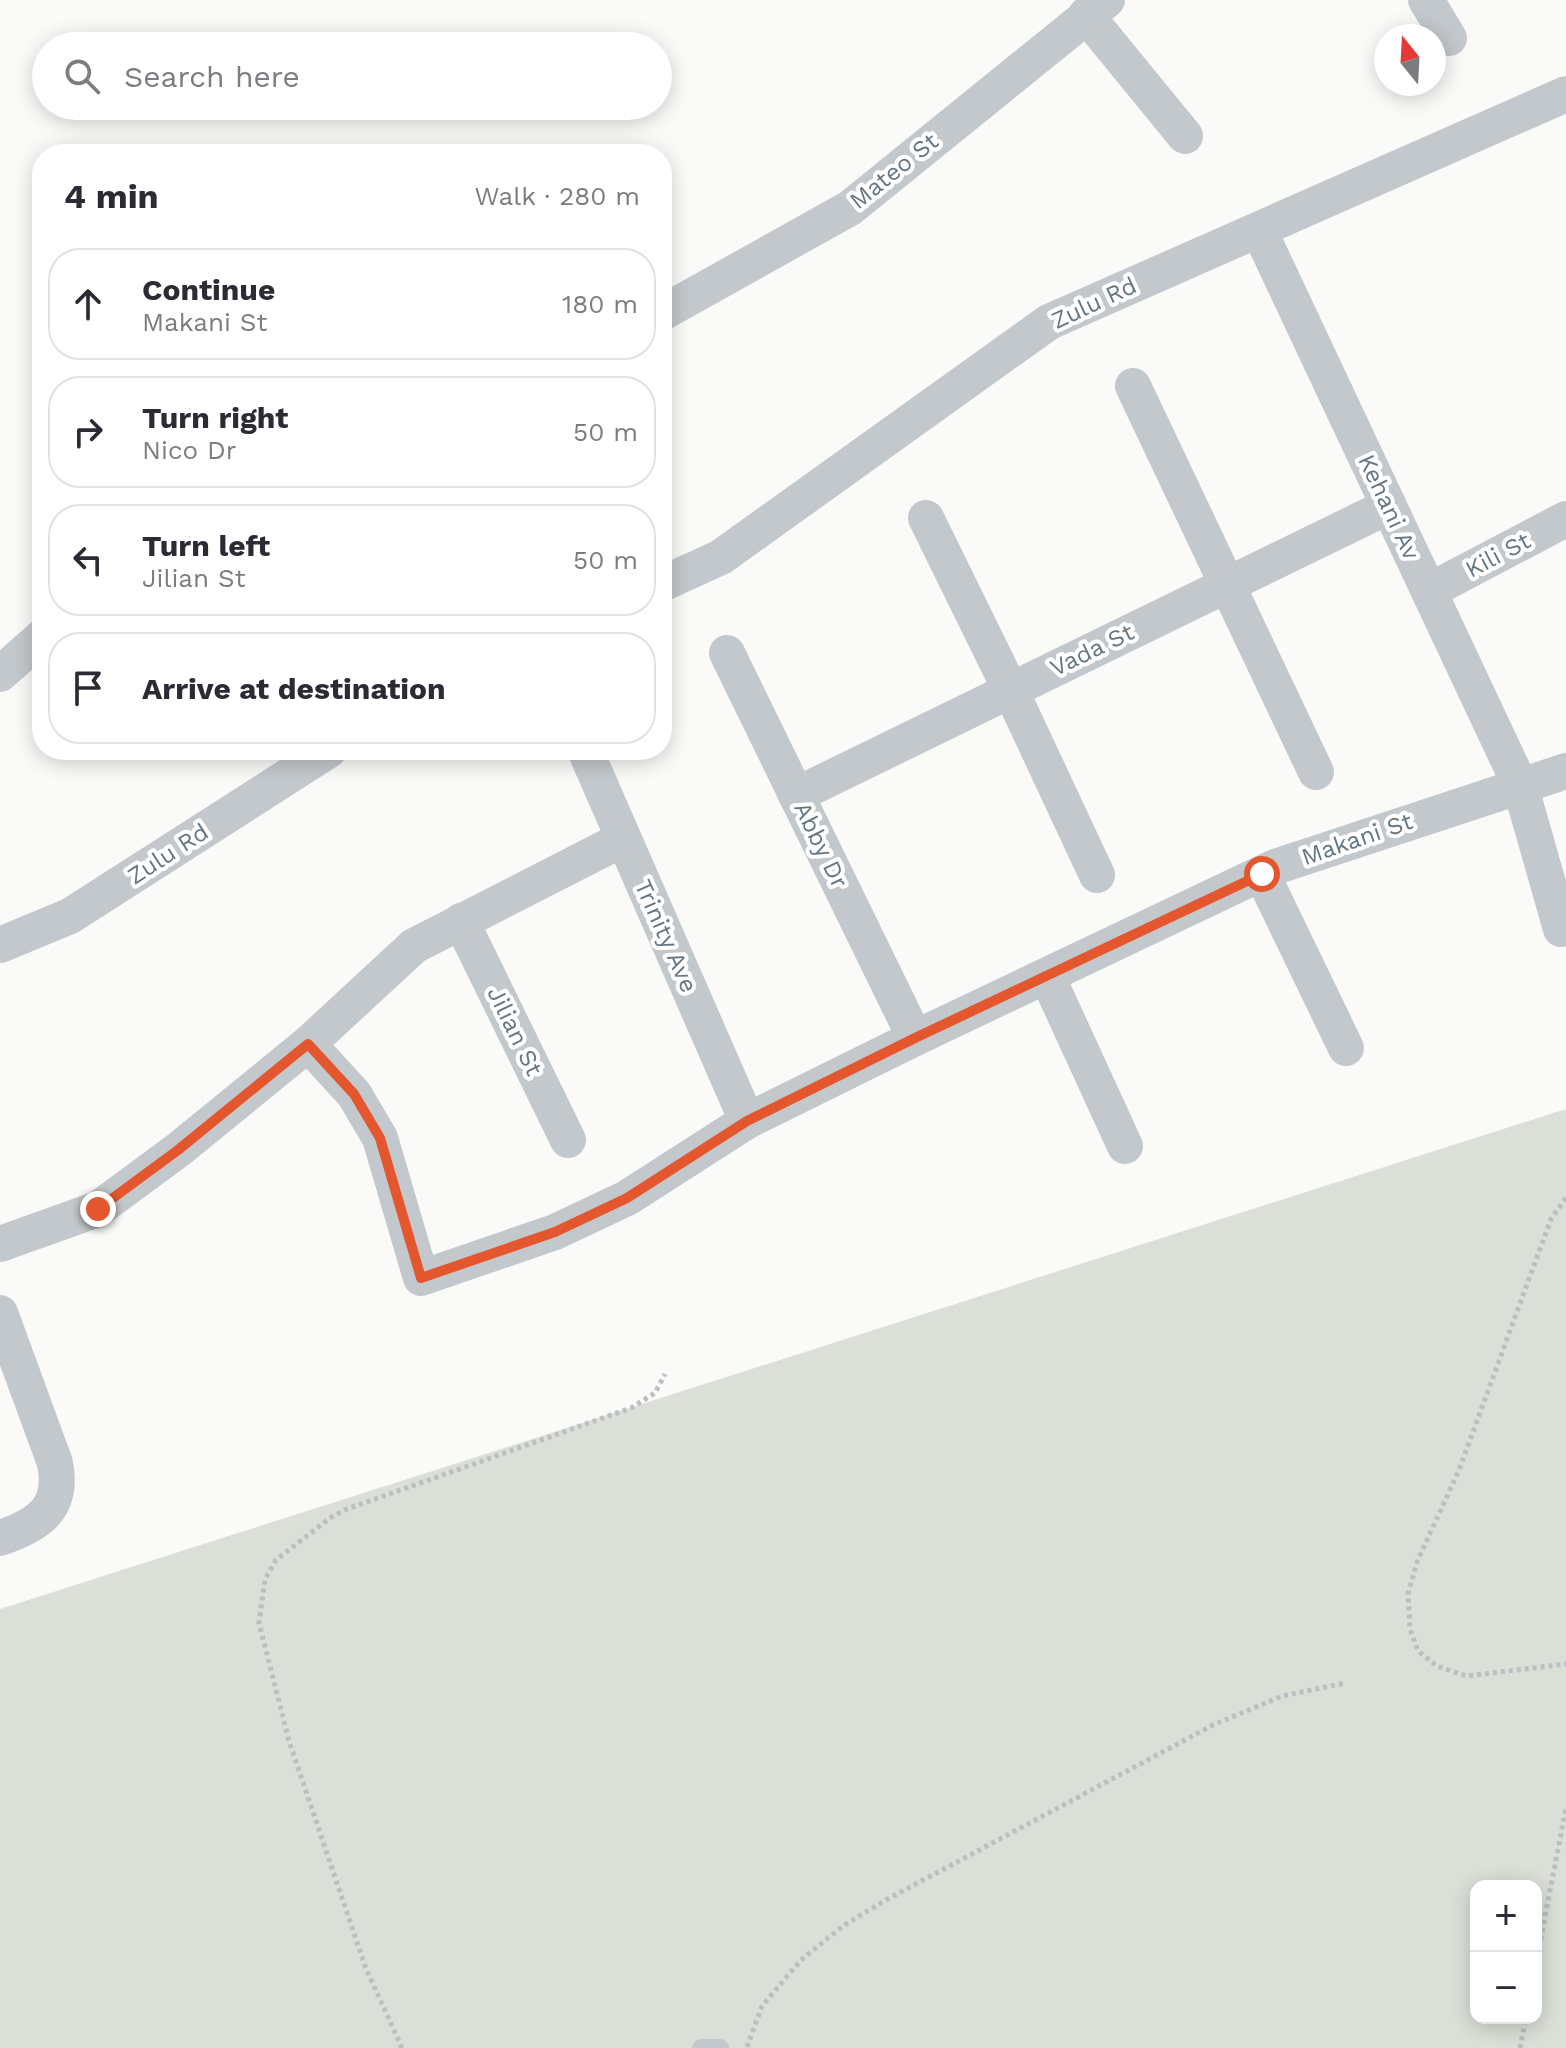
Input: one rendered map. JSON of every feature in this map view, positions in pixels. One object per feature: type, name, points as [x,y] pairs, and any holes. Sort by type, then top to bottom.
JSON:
[{"type":"street","points":[[1426,0],[1449,38]]},
{"type":"street","points":[[1096,8],[1185,136]]},
{"type":"street","name":"Mateo St","points":[[672,307],[850,208],[1096,8]]},
{"type":"street","name":"Zulu Rd","points":[[672,579],[721,557],[1049,322],[1566,94]]},
{"type":"street","name":"Kehani Av","points":[[1259,230],[1520,785],[1561,929]]},
{"type":"street","points":[[1133,386],[1316,772]]},
{"type":"street","name":"Vada St","points":[[796,795],[1389,506]]},
{"type":"street","points":[[926,518],[1097,875]]},
{"type":"street","name":"Kili St","points":[[1429,591],[1566,519]]},
{"type":"street","points":[[0,674],[32,646]]},
{"type":"street","name":"Abby Dr","points":[[727,653],[915,1038]]},
{"type":"street","name":"Zulu Rd","points":[[0,945],[70,916],[313,760]]},
{"type":"street","name":"Trinity Ave","points":[[589,760],[747,1121]]},
{"type":"street","name":"Makani St","points":[[308,1044],[354,1094],[380,1138],[421,1278],[555,1232],[627,1198],[747,1121],[1275,867],[1566,771]]},
{"type":"street","points":[[0,1244],[98,1209],[178,1150],[308,1044],[414,946],[623,839]]},
{"type":"street","points":[[1262,874],[1346,1048]]},
{"type":"street","name":"Jilian St","points":[[461,921],[568,1140]]},
{"type":"street","points":[[1047,976],[1125,1146]]},
{"type":"street","points":[[0,1313],[55,1463],[57,1476],[54,1498],[41,1518],[27,1529],[0,1538]]},
{"type":"lane","points":[[701,2048],[720,2048]]},
{"type":"path","points":[[1566,1198],[1551,1219],[1459,1470],[1417,1562],[1408,1594],[1410,1629],[1418,1651],[1437,1666],[1466,1676],[1566,1664]]},
{"type":"path","points":[[402,2048],[365,1966],[289,1741],[259,1623],[265,1579],[276,1560],[330,1518],[361,1504],[631,1408],[655,1393],[665,1374]]},
{"type":"path","points":[[746,2048],[762,2006],[801,1960],[843,1926],[884,1901],[1213,1725],[1282,1696],[1345,1683]]},
{"type":"path","points":[[1538,1952],[1566,1808]]},
{"type":"path","points":[[1520,2048],[1525,2024]]},
{"type":"shaded area","points":[[1566,1109],[1566,2048],[0,2048],[0,1609]]},
{"type":"route","points":[[98,1209],[178,1150],[308,1044],[354,1094],[380,1138],[421,1278],[555,1232],[627,1198],[747,1121],[1262,874]]}]
